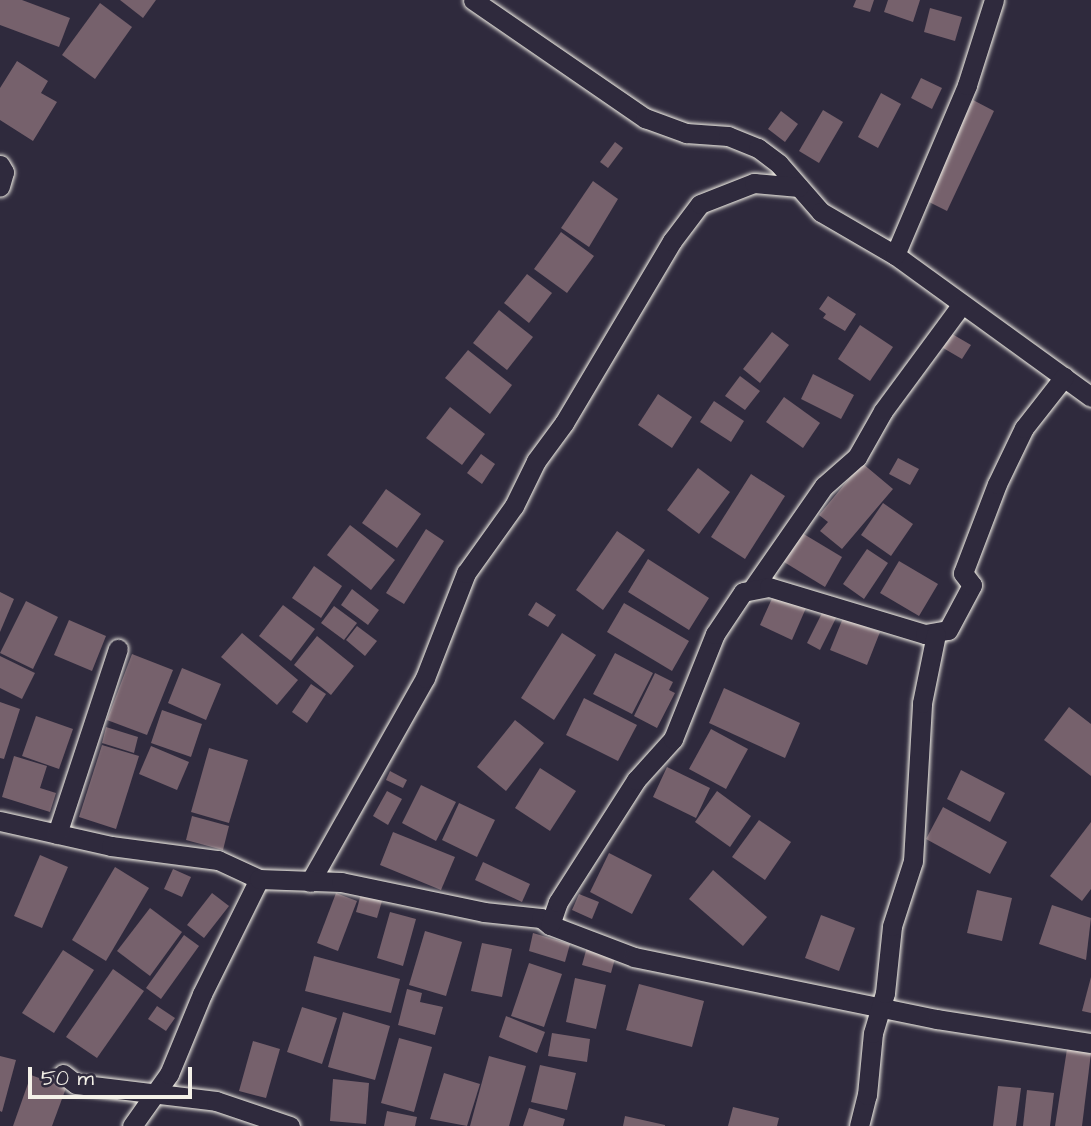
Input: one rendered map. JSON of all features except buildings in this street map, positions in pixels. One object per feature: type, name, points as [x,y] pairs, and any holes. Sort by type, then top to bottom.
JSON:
[{"type":"street","points":[[473,0],[645,118],[685,133],[745,141],[779,164],[821,212],[895,256],[1091,397]]},
{"type":"street","points":[[895,256],[967,85],[994,0]]},
{"type":"street","points":[[0,165],[4,172],[0,186]]},
{"type":"street","points":[[310,882],[425,678],[466,573],[514,506],[536,461],[564,423],[672,241],[700,204],[754,183],[799,187]]},
{"type":"street","points":[[550,925],[558,902],[636,780],[673,738],[715,634],[734,600],[753,588],[824,486],[857,457],[883,411],[962,304]]},
{"type":"street","points":[[753,588],[769,587],[936,634],[948,630],[966,602],[972,585],[963,573],[1024,428],[1064,377]]},
{"type":"street","points":[[859,1126],[867,1095],[873,1033],[881,1007],[892,926],[913,861],[922,702],[936,634]]},
{"type":"street","points":[[57,834],[118,649]]},
{"type":"street","points":[[0,821],[57,834],[218,860],[259,879],[341,882],[473,910],[541,918],[550,925],[634,957],[881,1007],[1091,1043]]},
{"type":"street","points":[[132,1126],[170,1074],[202,994],[259,879]]},
{"type":"street","points":[[63,1074],[76,1084],[216,1101],[290,1126]]}]
